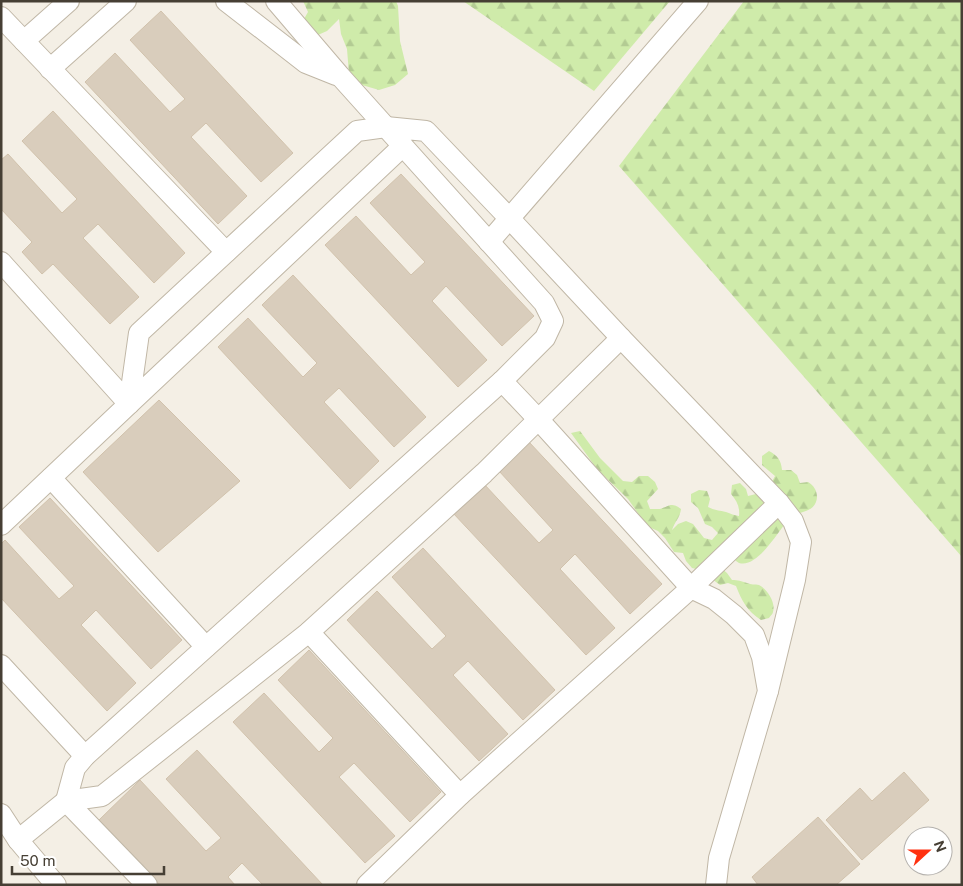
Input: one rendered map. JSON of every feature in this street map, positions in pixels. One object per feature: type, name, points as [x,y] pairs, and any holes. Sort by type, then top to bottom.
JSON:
[{"type":"lane","points":[[24,41],[69,1]]},
{"type":"lane","points":[[50,68],[126,1]]},
{"type":"lane","points":[[226,1],[306,63],[340,76]]},
{"type":"lane","points":[[66,800],[75,768],[85,756],[502,381],[545,338],[553,321],[544,303],[340,76],[276,1]]},
{"type":"lane","points":[[489,242],[698,1]]},
{"type":"lane","points":[[1,16],[226,252]]},
{"type":"lane","points":[[129,404],[138,333],[357,130],[386,127],[426,131],[779,503],[793,522],[800,542],[795,580],[768,691],[719,858],[716,885]]},
{"type":"lane","points":[[1,525],[403,146]]},
{"type":"lane","points":[[1,262],[129,404]]},
{"type":"lane","points":[[18,840],[66,800],[102,796],[309,632],[484,473],[621,338]]},
{"type":"lane","points":[[502,381],[691,588],[714,598],[754,635],[762,657],[768,691]]},
{"type":"lane","points":[[51,478],[206,647]]},
{"type":"lane","points":[[367,885],[460,795],[691,588],[779,503]]},
{"type":"lane","points":[[309,632],[460,795]]},
{"type":"lane","points":[[1,666],[85,756]]},
{"type":"lane","points":[[66,800],[147,885]]},
{"type":"lane","points":[[1,814],[18,840],[56,885]]},
{"type":"green space","points":[[303,1],[396,1],[400,41],[408,74],[395,85],[379,90],[362,85],[349,74],[347,49],[341,34],[339,19],[327,31],[311,38],[300,26],[308,12]]},
{"type":"green space","points":[[463,1],[670,1],[594,91]]},
{"type":"green space","points":[[744,1],[962,1],[962,557],[619,166]]},
{"type":"green space","points":[[580,431],[600,458],[623,481],[632,482],[639,476],[648,476],[655,482],[658,489],[647,501],[650,509],[660,509],[673,505],[681,509],[672,530],[678,524],[686,521],[693,524],[704,538],[712,540],[718,533],[712,527],[705,524],[698,508],[691,502],[691,494],[699,490],[707,491],[710,499],[708,507],[739,516],[738,504],[731,494],[732,485],[740,483],[746,489],[748,496],[756,494],[765,495],[775,476],[762,465],[762,456],[769,451],[778,459],[782,470],[791,470],[797,475],[800,483],[808,482],[813,486],[817,496],[814,506],[790,518],[761,554],[746,563],[739,563],[733,558],[721,568],[732,580],[759,585],[765,590],[770,596],[774,608],[769,618],[761,620],[752,613],[743,601],[736,586],[728,583],[720,585],[700,570],[692,568],[686,561],[683,553],[674,552],[665,538],[644,522],[628,499],[597,469],[571,433]]},
{"type":"building","points":[[161,11],[293,153],[261,182],[206,123],[191,137],[247,196],[218,224],[85,82],[115,53],[170,112],[185,99],[130,40]]},
{"type":"building","points":[[53,111],[185,253],[154,283],[98,224],[83,238],[139,297],[110,324],[53,264],[42,274],[22,252],[32,242],[1,209],[1,160],[8,154],[62,213],[77,199],[22,141]]},
{"type":"building","points":[[401,174],[534,316],[502,346],[446,286],[432,301],[487,360],[458,387],[325,245],[356,216],[411,275],[425,262],[370,203]]},
{"type":"building","points":[[293,275],[426,417],[394,447],[339,388],[324,402],[379,461],[350,489],[218,347],[248,318],[303,377],[317,363],[262,305]]},
{"type":"building","points":[[159,400],[240,481],[158,552],[83,472]]},
{"type":"building","points":[[529,442],[662,584],[630,614],[575,554],[560,569],[615,628],[586,655],[453,513],[484,484],[539,543],[553,530],[499,471]]},
{"type":"building","points":[[50,498],[182,640],[151,669],[96,610],[81,625],[136,683],[107,711],[1,598],[1,544],[5,540],[59,599],[74,586],[19,527]]},
{"type":"building","points":[[423,548],[555,690],[523,720],[468,661],[453,675],[508,734],[479,761],[347,620],[377,591],[432,649],[446,636],[392,577]]},
{"type":"building","points":[[309,650],[441,792],[410,822],[354,763],[339,777],[395,836],[365,863],[233,722],[264,693],[319,752],[333,738],[278,680]]},
{"type":"building","points":[[197,750],[323,885],[263,885],[242,863],[228,877],[235,885],[160,885],[99,820],[140,780],[206,851],[221,838],[166,779]]},
{"type":"building","points":[[904,772],[929,800],[862,860],[826,820],[860,788],[872,801]]},
{"type":"building","points":[[818,817],[860,864],[836,885],[758,885],[752,877]]}]
